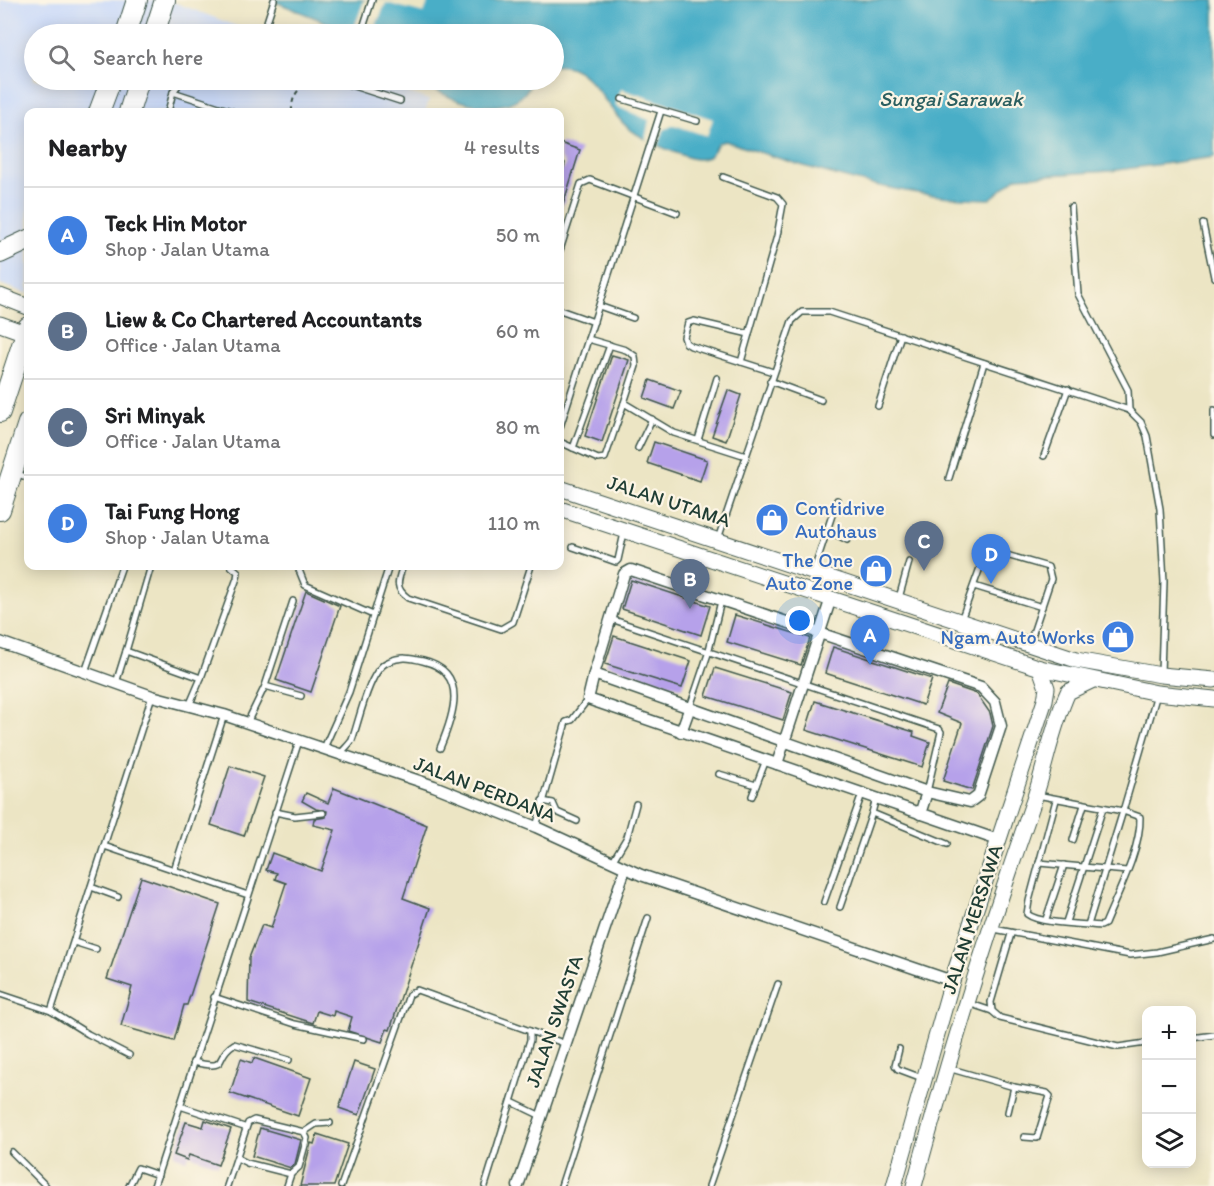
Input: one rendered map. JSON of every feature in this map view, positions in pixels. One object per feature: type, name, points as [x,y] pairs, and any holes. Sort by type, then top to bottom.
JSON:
[{"type":"highway","points":[[129,24],[137,0]]},
{"type":"highway","points":[[157,24],[165,0]]},
{"type":"highway","points":[[101,108],[107,90]]},
{"type":"highway","points":[[130,108],[136,90]]},
{"type":"highway","points":[[0,253],[24,242]]},
{"type":"highway","points":[[0,412],[24,343]]},
{"type":"highway","points":[[0,510],[21,475],[24,447]]},
{"type":"main road","points":[[0,296],[24,305]]},
{"type":"main road","points":[[0,324],[24,331]]},
{"type":"main road","name":"JALAN UTAMA","points":[[564,489],[1076,660],[1161,675],[1214,680]]},
{"type":"main road","name":"JALAN UTAMA","points":[[564,510],[1040,668],[1091,681],[1157,693],[1214,699]]},
{"type":"main road","name":"JALAN MERSAWA","points":[[894,1186],[952,981],[1045,700],[1047,688],[1040,668]]},
{"type":"main road","name":"JALAN MERSAWA","points":[[914,1186],[946,1067],[989,928],[1036,795],[1059,711],[1068,692],[1091,681]]},
{"type":"street","points":[[594,674],[927,792],[970,802],[978,796],[1001,726],[995,702],[981,687],[630,570],[624,574],[609,618],[594,674],[588,699],[998,840]]},
{"type":"street","points":[[772,762],[784,740],[831,598]]},
{"type":"street","name":"JALAN PERDANA","points":[[0,642],[152,696],[225,715],[434,786],[536,827],[625,869],[952,981]]},
{"type":"street","points":[[681,732],[690,707]]},
{"type":"street","points":[[920,814],[927,792]]},
{"type":"street","name":"JALAN SWASTA","points":[[518,1186],[625,869]]},
{"type":"lane","points":[[266,24],[274,0]]},
{"type":"lane","points":[[364,24],[372,0]]},
{"type":"lane","points":[[369,90],[400,101]]},
{"type":"lane","points":[[169,108],[173,92],[222,108]]},
{"type":"lane","points":[[622,99],[697,122]]},
{"type":"lane","points":[[564,414],[661,111]]},
{"type":"lane","points":[[723,177],[777,197],[783,204],[741,362]]},
{"type":"lane","points":[[564,237],[581,184],[585,181],[590,180],[677,213]]},
{"type":"lane","points":[[1071,207],[1078,294],[1128,390],[1129,410]]},
{"type":"lane","points":[[1203,224],[1214,277]]},
{"type":"lane","points":[[599,306],[633,318]]},
{"type":"lane","points":[[564,311],[594,322]]},
{"type":"lane","points":[[718,539],[792,321],[802,312],[830,312],[1129,410],[1141,422],[1147,436],[1160,509],[1164,582],[1161,675]]},
{"type":"lane","points":[[749,334],[694,321],[688,323],[684,337],[686,343],[773,372]]},
{"type":"lane","points":[[878,406],[901,335]]},
{"type":"lane","points":[[564,444],[598,459],[605,458],[636,366],[635,356],[610,345],[588,339]]},
{"type":"lane","points":[[573,448],[610,345]]},
{"type":"lane","points":[[949,478],[984,363]]},
{"type":"lane","points":[[698,440],[717,378]]},
{"type":"lane","points":[[770,381],[821,400]]},
{"type":"lane","points":[[1044,456],[1068,390]]},
{"type":"lane","points":[[624,403],[674,433],[746,456]]},
{"type":"lane","points":[[1214,410],[1214,435]]},
{"type":"lane","points":[[638,448],[652,419]]},
{"type":"lane","points":[[813,571],[829,531],[837,500]]},
{"type":"lane","points":[[573,548],[618,561],[625,530]]},
{"type":"lane","points":[[829,531],[848,540]]},
{"type":"lane","points":[[960,621],[985,554],[989,550],[1048,567],[1051,579],[1029,645]]},
{"type":"lane","points":[[898,600],[909,562]]},
{"type":"lane","points":[[85,672],[121,570]]},
{"type":"lane","points":[[116,683],[150,570]]},
{"type":"lane","points":[[189,706],[237,578],[238,572],[236,570]]},
{"type":"lane","points":[[299,570],[305,585],[373,615]]},
{"type":"lane","points":[[324,750],[349,692],[388,570]]},
{"type":"lane","points":[[402,570],[397,584],[399,592],[408,598],[501,629],[513,622],[530,570]]},
{"type":"lane","points":[[974,586],[1042,607]]},
{"type":"lane","points":[[690,707],[708,654],[721,601]]},
{"type":"lane","points":[[247,723],[266,686],[293,602]]},
{"type":"lane","points":[[609,618],[708,654],[804,683],[939,729],[941,732],[927,792]]},
{"type":"lane","points":[[126,651],[201,678]]},
{"type":"lane","points":[[339,755],[350,743],[378,672],[384,663],[403,657],[435,664],[450,677],[455,704],[440,748]]},
{"type":"lane","points":[[266,686],[301,696]]},
{"type":"lane","points":[[1088,925],[1107,869],[1157,693]]},
{"type":"lane","points":[[51,1011],[152,696]]},
{"type":"lane","points":[[536,827],[566,722],[572,720],[588,699]]},
{"type":"lane","points":[[174,870],[225,715]]},
{"type":"lane","points":[[154,1186],[299,741]]},
{"type":"lane","points":[[752,796],[756,785],[772,762]]},
{"type":"lane","points":[[719,774],[756,785]]},
{"type":"lane","points":[[824,902],[862,794]]},
{"type":"lane","points":[[1036,795],[1123,811],[1140,817],[1140,826],[1126,871],[1105,924],[1101,926],[1032,918],[1027,914],[1056,800]]},
{"type":"lane","points":[[840,908],[876,798]]},
{"type":"lane","points":[[542,801],[553,803],[557,812],[577,821]]},
{"type":"lane","points":[[612,862],[627,837],[636,804]]},
{"type":"lane","points":[[1073,840],[1084,805]]},
{"type":"lane","points":[[1066,922],[1103,808]]},
{"type":"lane","points":[[275,812],[295,816],[323,813]]},
{"type":"lane","points":[[872,813],[948,844]]},
{"type":"lane","points":[[104,846],[248,895]]},
{"type":"lane","points":[[1040,863],[1126,871]]},
{"type":"lane","points":[[1046,919],[1064,865]]},
{"type":"lane","points":[[91,887],[118,897]]},
{"type":"lane","points":[[561,1186],[648,918]]},
{"type":"lane","points":[[989,928],[1130,955],[1157,952],[1214,939]]},
{"type":"lane","points":[[992,1011],[991,1002],[1011,934]]},
{"type":"lane","points":[[74,942],[96,949]]},
{"type":"lane","points":[[709,1186],[778,984]]},
{"type":"lane","points":[[341,1186],[409,995],[417,990],[427,992],[566,1044]]},
{"type":"lane","points":[[0,994],[51,1011],[129,1055]]},
{"type":"lane","points":[[214,997],[295,1024],[364,1039]]},
{"type":"lane","points":[[966,1003],[992,1011],[1000,1018],[1118,1047],[1142,1044]]},
{"type":"lane","points":[[485,1186],[530,1040],[530,1031]]},
{"type":"lane","points":[[1196,1037],[1214,1035]]},
{"type":"lane","points":[[194,1062],[218,1065],[234,1044],[289,1060]]},
{"type":"lane","points":[[899,1049],[895,1065],[898,1069],[924,1078]]},
{"type":"lane","points":[[946,1067],[1050,1096],[1037,1138],[1024,1137]]},
{"type":"lane","points":[[1008,1112],[1014,1087]]},
{"type":"lane","points":[[512,1102],[542,1116]]},
{"type":"lane","points":[[180,1106],[244,1127]]},
{"type":"lane","points":[[227,1186],[237,1158],[244,1127],[254,1120],[304,1132],[308,1138],[299,1167],[291,1174],[287,1186]]},
{"type":"lane","points":[[304,1132],[316,1124],[330,1123]]},
{"type":"lane","points":[[12,1152],[46,1186]]},
{"type":"lane","points":[[237,1158],[247,1163],[291,1174]]},
{"type":"lane","points":[[129,1186],[138,1168],[158,1175]]},
{"type":"path","points":[[292,108],[291,100],[298,90]]},
{"type":"shaded area","points":[[0,0],[168,0],[231,24],[24,24],[24,90],[402,90],[429,100],[426,108],[24,108],[24,293],[0,284]]},
{"type":"water","name":"Sungai Sarawak","points":[[271,0],[1214,0],[1214,157],[1110,171],[1017,177],[990,199],[923,194],[822,172],[725,141],[718,143],[710,156],[702,159],[687,157],[651,142],[638,135],[618,118],[586,77],[577,70],[564,66],[564,24],[330,24]]},
{"type":"water","points":[[436,90],[526,90],[519,98],[497,106],[470,104]]},
{"type":"pier","points":[[364,0],[429,0],[424,13],[386,3],[377,24],[356,24]]},
{"type":"pier","points":[[621,89],[713,119],[707,136],[674,125],[664,130],[659,145],[645,140],[649,120],[615,106]]},
{"type":"building","points":[[564,144],[580,150],[564,202],[564,168]]},
{"type":"building","points":[[612,355],[629,360],[602,442],[585,436]]},
{"type":"building","points":[[650,380],[681,391],[674,409],[644,398]]},
{"type":"building","points":[[728,390],[741,395],[726,441],[712,436]]},
{"type":"building","points":[[654,442],[707,460],[700,481],[647,463]]},
{"type":"building","points":[[631,580],[710,606],[701,635],[622,609]]},
{"type":"building","points":[[306,591],[340,606],[311,692],[276,680]]},
{"type":"building","points":[[735,615],[810,638],[801,665],[727,642]]},
{"type":"building","points":[[614,636],[691,661],[682,688],[605,664]]},
{"type":"building","points":[[833,647],[932,679],[923,705],[825,673]]},
{"type":"building","points":[[715,668],[792,692],[783,720],[706,696]]},
{"type":"building","points":[[948,684],[977,694],[990,713],[993,726],[972,790],[943,781],[962,723],[937,713]]},
{"type":"building","points":[[815,701],[914,732],[913,736],[930,742],[922,767],[806,730]]},
{"type":"building","points":[[230,766],[264,777],[244,836],[211,825]]},
{"type":"building","points":[[334,788],[427,825],[403,898],[430,908],[390,1030],[387,1029],[382,1042],[348,1031],[352,1017],[334,1011],[333,1016],[317,1011],[313,1023],[248,1002],[249,958],[262,925],[271,928],[286,883],[275,879],[277,873],[266,870],[272,853],[321,871],[335,830],[313,825],[314,819],[326,817],[327,811],[316,809],[302,801],[306,793],[328,803]]},
{"type":"building","points":[[141,877],[220,904],[187,1005],[184,1005],[174,1041],[121,1026],[132,987],[107,979]]},
{"type":"building","points":[[254,1058],[311,1078],[298,1116],[230,1093],[241,1059],[252,1063]]},
{"type":"building","points":[[354,1062],[375,1069],[359,1115],[339,1108]]},
{"type":"building","points":[[205,1120],[231,1129],[218,1165],[189,1155],[187,1160],[174,1155],[186,1122],[203,1127]]},
{"type":"building","points":[[260,1128],[301,1140],[295,1164],[291,1168],[252,1156]]},
{"type":"building","points":[[317,1134],[348,1144],[334,1186],[300,1186],[311,1143],[314,1144]]},
{"type":"place","name":"Contidrive Autohaus","points":[[772,520]]},
{"type":"place","name":"The One Auto Zone","points":[[876,571]]},
{"type":"place","name":"Sri Minyak","points":[[924,571]]},
{"type":"place","name":"Tai Fung Hong","points":[[991,584]]},
{"type":"place","name":"Liew & Co Chartered Accountants","points":[[690,609]]},
{"type":"place","name":"Ngam Auto Works","points":[[1118,637]]},
{"type":"place","name":"Teck Hin Motor","points":[[870,665]]}]
